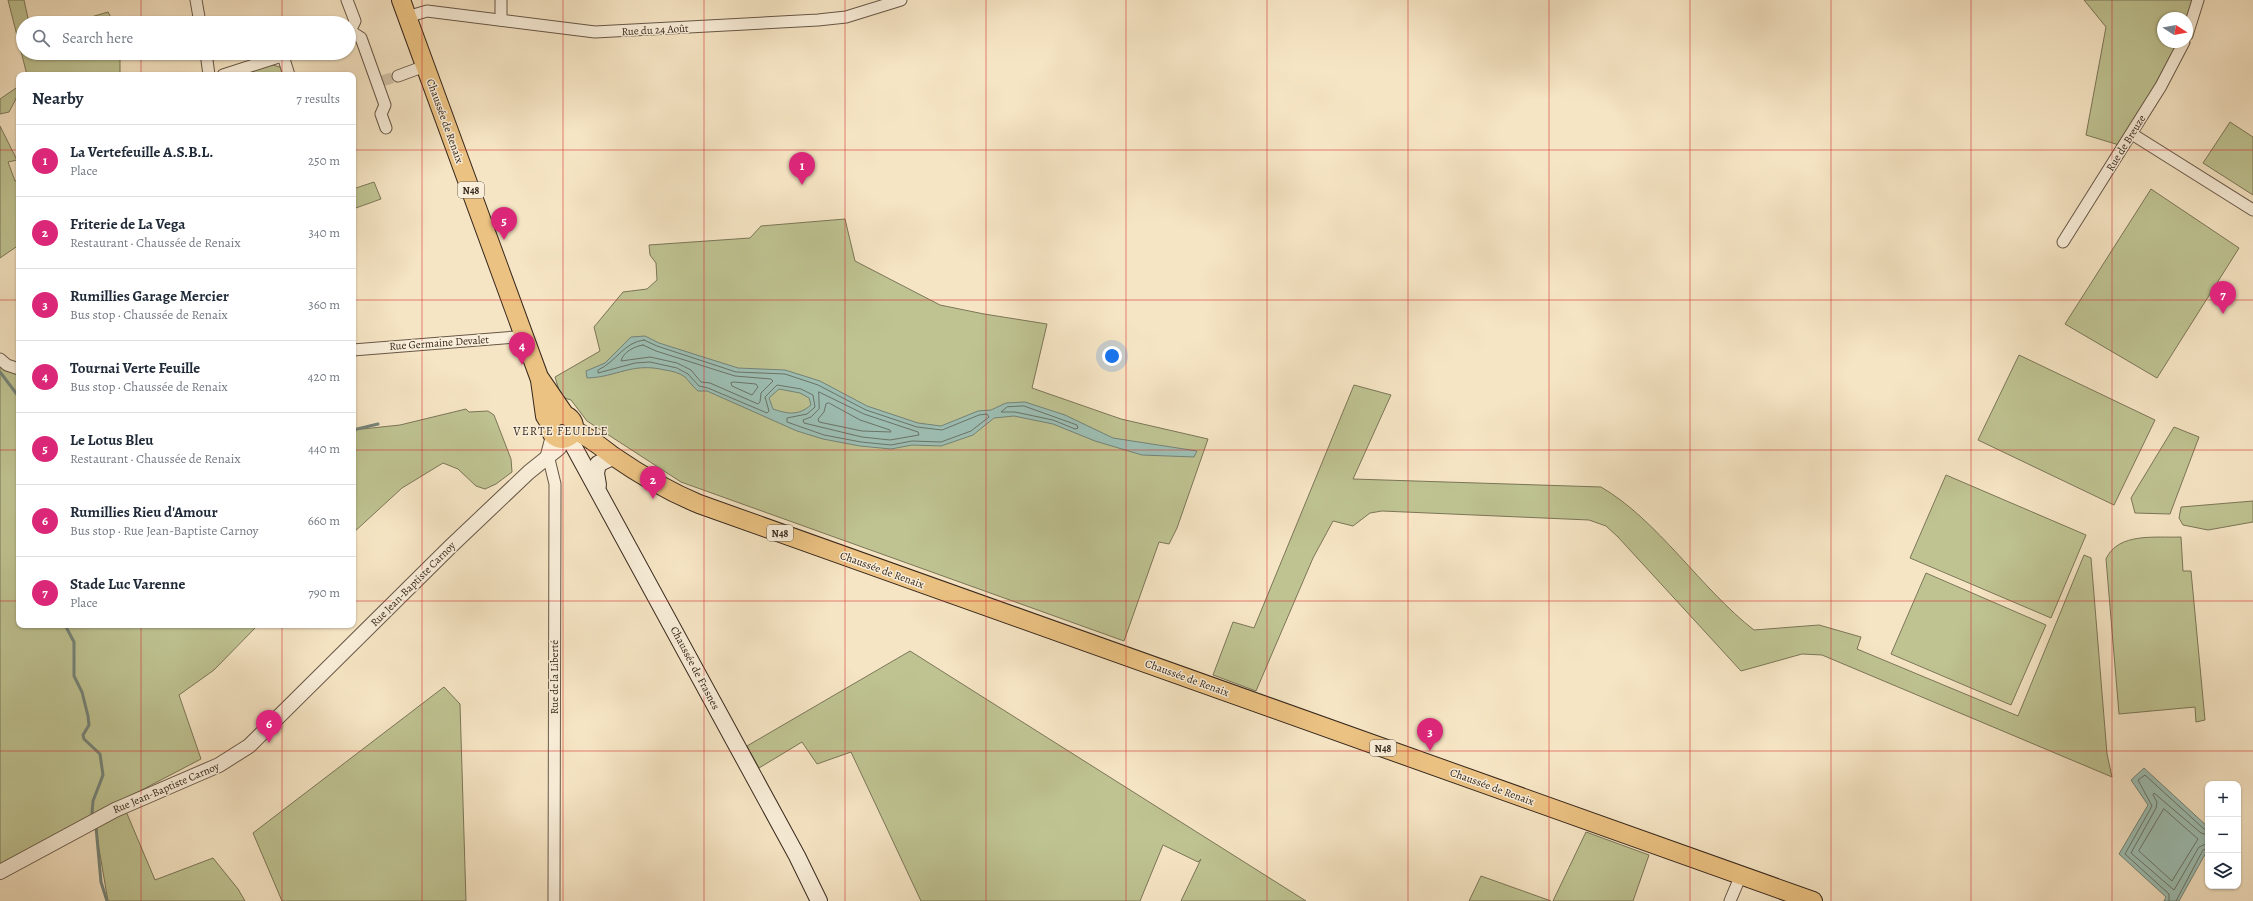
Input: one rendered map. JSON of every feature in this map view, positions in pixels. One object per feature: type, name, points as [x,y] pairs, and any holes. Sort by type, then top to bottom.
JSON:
[{"type":"main road","name":"Chaussée de Renaix","points":[[404,8],[539,377],[562,430],[590,438],[614,456],[672,491],[700,504],[1813,901]]},
{"type":"main road","name":"Chaussée de Frasnes","points":[[562,430],[599,491],[810,880],[819,901]]},
{"type":"main road","points":[[599,491],[596,469],[601,461],[614,456]]},
{"type":"street","points":[[196,0],[199,16]]},
{"type":"street","points":[[347,0],[353,16]]},
{"type":"street","points":[[501,0],[501,20]]},
{"type":"street","name":"Rue du 24 Août","points":[[404,8],[595,32],[818,20],[846,17],[873,4],[901,0]]},
{"type":"street","points":[[2193,16],[2198,0]]},
{"type":"street","points":[[356,35],[361,38],[380,82],[385,105],[381,114],[386,128]]},
{"type":"street","name":"Rue de Breuze","points":[[2063,242],[2132,134],[2161,86],[2181,48]]},
{"type":"street","points":[[207,60],[209,72]]},
{"type":"street","points":[[232,72],[269,60]]},
{"type":"street","points":[[288,60],[289,72]]},
{"type":"street","points":[[398,76],[425,66]]},
{"type":"street","points":[[2132,134],[2253,210]]},
{"type":"street","name":"Rue Germaine Devalet","points":[[356,350],[515,337],[524,334]]},
{"type":"street","points":[[0,359],[7,365],[16,368]]},
{"type":"street","points":[[548,455],[562,430]]},
{"type":"street","name":"Rue Jean-Baptiste Carnoy","points":[[0,872],[115,810],[220,766],[249,746],[450,547],[548,455]]},
{"type":"street","name":"Rue de la Liberté","points":[[548,455],[555,484],[554,901]]},
{"type":"street","points":[[1730,901],[1741,875]]},
{"type":"green space","points":[[8,0],[24,0],[27,16],[16,16],[16,32]]},
{"type":"green space","points":[[2084,0],[2194,0],[2189,12],[2157,12],[2157,48],[2178,48],[2119,145],[2086,135],[2106,27]]},
{"type":"green space","points":[[108,12],[110,16],[95,16]]},
{"type":"green space","points":[[23,60],[120,60],[120,72],[26,72]]},
{"type":"green space","points":[[269,64],[280,67],[284,72],[245,72]]},
{"type":"green space","points":[[16,88],[16,99],[9,112],[0,114],[0,99]]},
{"type":"green space","points":[[2230,122],[2253,137],[2253,195],[2203,163]]},
{"type":"green space","points":[[0,126],[16,158],[16,160],[8,162],[16,181],[16,247],[0,258]]},
{"type":"green space","points":[[374,182],[381,199],[356,208],[356,188]]},
{"type":"green space","points":[[2151,189],[2239,248],[2157,378],[2065,324]]},
{"type":"green space","points":[[845,219],[855,261],[940,305],[1047,324],[1032,388],[1121,419],[1208,439],[1177,528],[1169,544],[1159,542],[1124,641],[681,482],[587,421],[571,400],[561,397],[555,377],[600,351],[594,327],[623,292],[647,289],[657,280],[656,263],[650,255],[649,245],[750,238],[761,226]]},
{"type":"green space","points":[[2019,355],[2155,420],[2114,505],[1978,440]]},
{"type":"green space","points":[[0,362],[16,370],[16,628],[255,628],[214,670],[179,695],[201,759],[0,864]]},
{"type":"green space","points":[[1354,385],[1391,395],[1353,479],[1601,487],[1622,501],[1642,518],[1716,595],[1754,630],[1819,625],[1861,637],[1857,649],[2018,716],[2084,555],[2091,558],[2107,754],[2112,777],[1822,655],[1802,654],[1741,671],[1618,537],[1606,526],[1589,520],[1382,511],[1370,513],[1353,526],[1333,521],[1313,558],[1256,691],[1213,675],[1233,622],[1254,628]]},
{"type":"green space","points":[[466,409],[469,412],[488,411],[494,415],[511,459],[512,472],[496,484],[485,489],[476,486],[458,469],[443,463],[402,488],[356,530],[356,430],[400,425]]},
{"type":"green space","points":[[2174,427],[2199,437],[2170,514],[2135,513],[2131,498]]},
{"type":"green space","points":[[1946,475],[2086,535],[2051,618],[1910,558]]},
{"type":"green space","points":[[2253,501],[2253,522],[2208,530],[2183,525],[2179,518],[2181,507]]},
{"type":"green space","points":[[2149,537],[2181,537],[2183,571],[2191,571],[2205,720],[2196,722],[2195,707],[2119,714],[2106,559],[2112,550],[2119,544],[2128,540]]},
{"type":"green space","points":[[1926,573],[2046,625],[2011,705],[1891,654]]},
{"type":"green space","points":[[910,651],[1306,901],[1181,901],[1201,859],[1198,862],[1163,845],[1140,901],[921,901],[851,752],[817,764],[802,742],[759,768],[747,746]]},
{"type":"green space","points":[[444,687],[460,704],[466,901],[282,901],[253,833]]},
{"type":"green space","points":[[125,809],[155,880],[213,858],[238,889],[245,901],[108,901],[94,820]]},
{"type":"green space","points":[[1586,832],[1649,855],[1633,901],[1553,901]]},
{"type":"green space","points":[[1481,876],[1551,901],[1469,901]]},
{"type":"water","points":[[645,336],[659,343],[738,368],[785,370],[820,381],[867,406],[918,423],[941,426],[978,411],[991,410],[1006,403],[1025,402],[1065,415],[1113,438],[1197,451],[1194,457],[1142,455],[1095,441],[1053,424],[1014,416],[994,418],[973,435],[941,446],[912,445],[891,449],[860,446],[823,439],[797,431],[707,391],[698,391],[681,374],[653,368],[643,368],[587,378],[586,371],[605,363],[631,337]],"holes":[[[779,389],[800,393],[809,398],[811,405],[802,411],[793,413],[773,409],[769,398]]]},
{"type":"water","points":[[2144,768],[2205,824],[2205,854],[2179,901],[2164,901],[2166,897],[2119,854],[2148,805],[2131,780]]},
{"type":"waterway","points":[[0,372],[16,393]]},
{"type":"waterway","points":[[356,429],[378,424]]},
{"type":"waterway","points":[[67,628],[74,642],[74,676],[82,692],[88,716],[89,725],[83,735],[84,739],[100,754],[103,775],[93,801],[92,813]]},
{"type":"waterway","points":[[96,827],[101,882],[107,901]]},
{"type":"tunnel","points":[[382,81],[398,76]]},
{"type":"place","name":"La Vertefeuille A.S.B.L.","points":[[802,185]]},
{"type":"place","name":"Le Lotus Bleu","points":[[504,240]]},
{"type":"place","name":"Stade Luc Varenne","points":[[2223,314]]},
{"type":"place","name":"Tournai Verte Feuille","points":[[522,365]]},
{"type":"place","name":"Friterie de La Vega","points":[[653,499]]},
{"type":"place","name":"Rumillies Rieu d'Amour","points":[[269,743]]},
{"type":"place","name":"Rumillies Garage Mercier","points":[[1430,751]]},
{"type":"district","name":"VERTE FEUILLE","points":[[561,431]]}]
